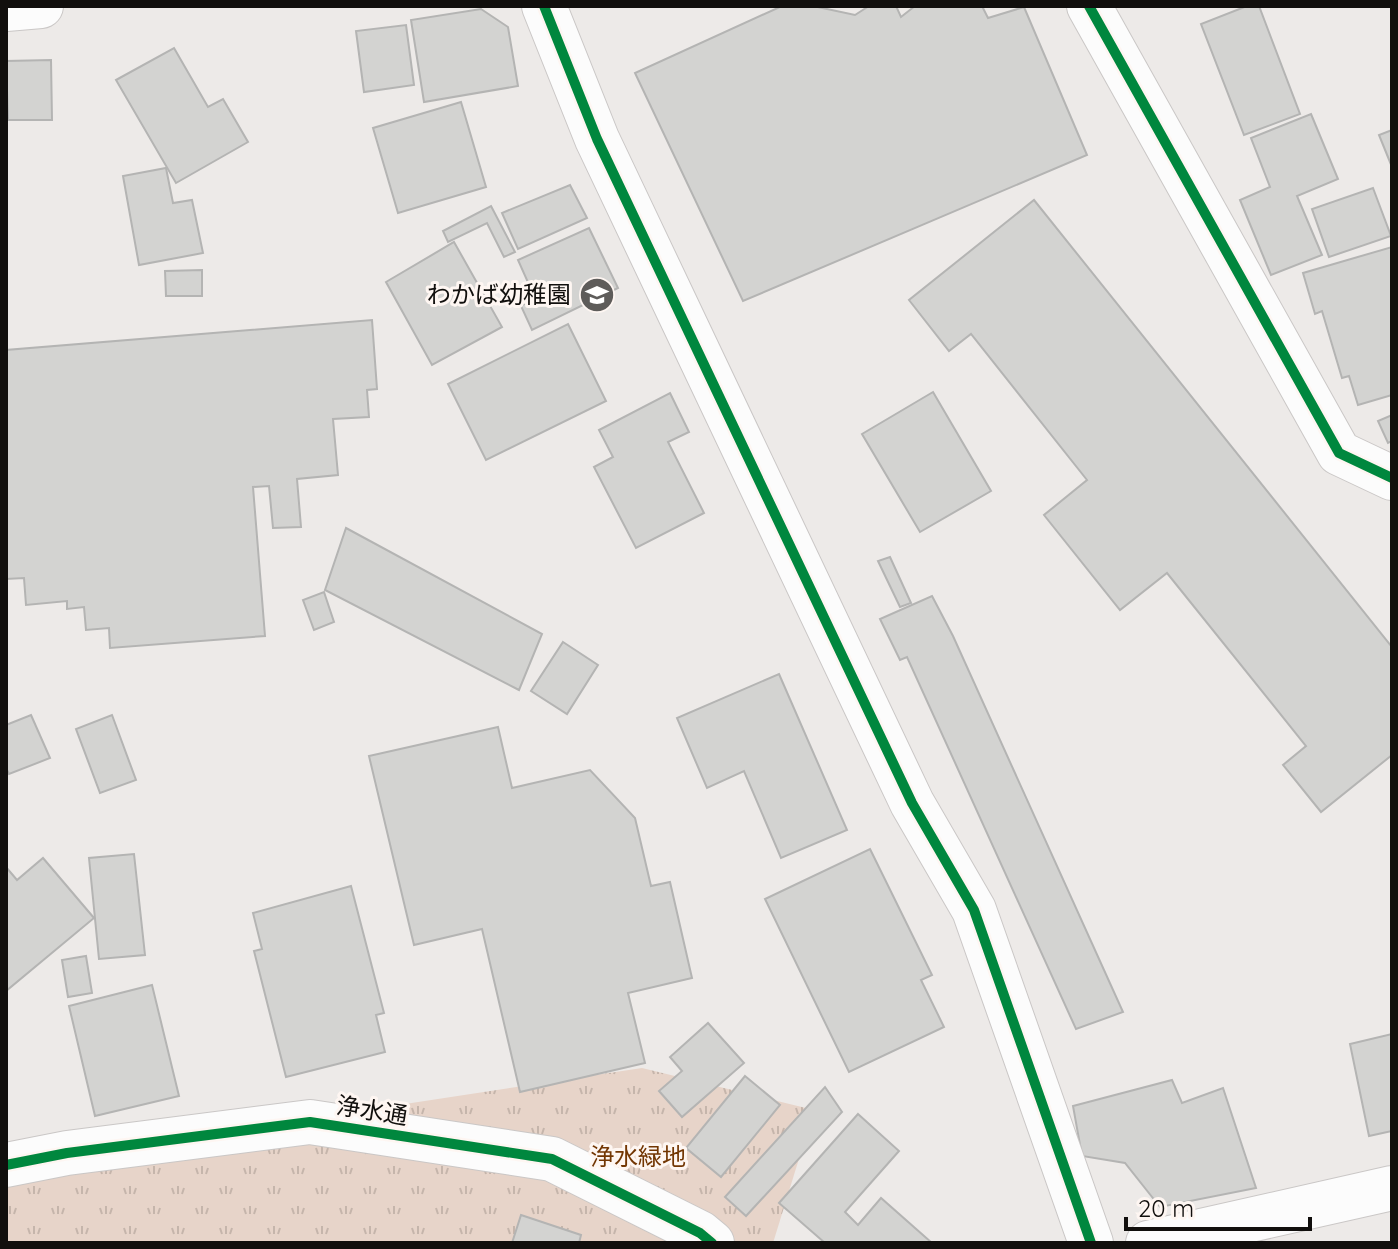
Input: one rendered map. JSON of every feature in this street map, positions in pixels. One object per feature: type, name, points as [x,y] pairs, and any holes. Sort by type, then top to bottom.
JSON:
[{"type":"street","points":[[6,9],[41,6]]},
{"type":"street","points":[[544,6],[597,139],[905,789],[974,910],[1091,1243]]},
{"type":"street","points":[[1089,6],[1339,453],[1392,478]]},
{"type":"street","name":"浄水通","points":[[6,1165],[67,1153],[310,1122],[552,1159],[704,1240]]},
{"type":"street","points":[[1148,1243],[1392,1188]]},
{"type":"green space","name":"浄水緑地","points":[[642,1068],[814,1110],[773,1243],[6,1243],[6,1184],[49,1158]]},
{"type":"building","points":[[782,6],[813,6],[855,15],[869,6],[896,6],[901,17],[915,6],[982,6],[988,18],[1024,7],[1087,155],[743,301],[635,73]]},
{"type":"building","points":[[1247,6],[1259,6],[1300,114],[1244,135],[1201,24]]},
{"type":"building","points":[[481,9],[508,27],[518,86],[424,102],[411,20]]},
{"type":"building","points":[[406,25],[414,85],[364,92],[356,31]]},
{"type":"building","points":[[174,48],[208,107],[223,99],[248,142],[176,183],[116,80]]},
{"type":"building","points":[[51,60],[52,120],[8,120],[6,61]]},
{"type":"building","points":[[461,102],[486,187],[398,213],[373,128]]},
{"type":"building","points":[[1311,114],[1338,179],[1297,196],[1322,255],[1271,275],[1240,200],[1270,187],[1251,138]]},
{"type":"building","points":[[1392,130],[1392,167],[1379,135]]},
{"type":"building","points":[[166,168],[173,203],[192,200],[203,253],[139,265],[123,176]]},
{"type":"building","points":[[570,185],[587,218],[518,249],[502,213]]},
{"type":"building","points":[[1373,188],[1391,236],[1329,257],[1312,209]]},
{"type":"building","points":[[1034,200],[1392,647],[1392,755],[1321,812],[1283,765],[1306,746],[1167,573],[1120,610],[1044,515],[1087,480],[971,334],[949,351],[909,300]]},
{"type":"building","points":[[491,206],[515,252],[504,257],[487,223],[448,242],[443,231]]},
{"type":"building","points":[[589,228],[618,288],[532,330],[521,306],[535,298],[518,260]]},
{"type":"building","points":[[454,242],[502,327],[432,365],[386,282]]},
{"type":"building","points":[[1392,247],[1392,395],[1358,405],[1349,376],[1342,378],[1322,311],[1315,314],[1303,273]]},
{"type":"building","points":[[202,270],[202,296],[166,296],[165,271]]},
{"type":"building","points":[[372,320],[377,389],[367,390],[369,417],[333,419],[338,475],[297,479],[301,527],[273,528],[269,486],[253,487],[265,636],[110,648],[109,628],[86,630],[84,607],[67,609],[67,601],[26,605],[24,578],[6,579],[6,350]]},
{"type":"building","points":[[568,324],[606,401],[486,460],[448,384]]},
{"type":"building","points":[[933,392],[991,491],[920,532],[862,434]]},
{"type":"building","points":[[670,393],[689,432],[668,442],[704,513],[636,548],[594,467],[613,457],[599,430]]},
{"type":"building","points":[[1392,415],[1392,441],[1388,443],[1378,421]]},
{"type":"building","points":[[346,528],[542,634],[519,690],[325,590]]},
{"type":"building","points":[[890,557],[911,603],[900,607],[878,561]]},
{"type":"building","points":[[324,592],[334,622],[314,630],[303,600]]},
{"type":"building","points":[[932,596],[1123,1012],[1076,1029],[907,657],[900,660],[880,619]]},
{"type":"building","points":[[563,642],[598,665],[567,714],[531,691]]},
{"type":"building","points":[[779,674],[847,830],[781,858],[744,771],[707,788],[677,718]]},
{"type":"building","points":[[31,715],[50,758],[9,774],[6,768],[6,725]]},
{"type":"building","points":[[112,715],[136,780],[100,793],[76,729]]},
{"type":"building","points":[[498,727],[512,788],[590,770],[635,818],[651,886],[670,882],[692,978],[628,993],[645,1063],[520,1092],[482,929],[414,945],[369,756]]},
{"type":"building","points":[[870,849],[932,975],[921,980],[944,1027],[849,1072],[765,899]]},
{"type":"building","points":[[134,854],[145,955],[99,959],[89,858]]},
{"type":"building","points":[[43,858],[94,918],[6,991],[6,867],[17,880]]},
{"type":"building","points":[[351,886],[384,1013],[376,1015],[385,1052],[286,1077],[254,951],[262,949],[253,913]]},
{"type":"building","points":[[86,956],[92,993],[68,997],[62,960]]},
{"type":"building","points":[[152,985],[179,1096],[95,1116],[69,1006]]},
{"type":"building","points":[[708,1023],[744,1063],[682,1117],[659,1091],[682,1071],[670,1057]]},
{"type":"building","points":[[1392,1034],[1392,1131],[1369,1136],[1350,1044]]},
{"type":"building","points":[[745,1076],[780,1105],[721,1177],[686,1148]]},
{"type":"building","points":[[1172,1080],[1182,1103],[1223,1088],[1256,1188],[1160,1207],[1125,1163],[1082,1156],[1073,1106]]},
{"type":"building","points":[[825,1087],[842,1112],[746,1216],[725,1197]]},
{"type":"building","points":[[858,1114],[899,1151],[845,1212],[858,1225],[881,1198],[932,1243],[825,1243],[779,1203]]},
{"type":"building","points":[[521,1215],[581,1235],[579,1243],[512,1243]]},
{"type":"cycle path","points":[[544,6],[597,139],[912,803],[974,910],[1091,1243]]},
{"type":"cycle path","points":[[1089,6],[1339,453],[1392,478]]},
{"type":"cycle path","points":[[6,1165],[67,1153],[310,1122],[552,1159],[700,1233],[712,1243]]},
{"type":"place","name":"わかば幼稚園","points":[[597,295]]}]
